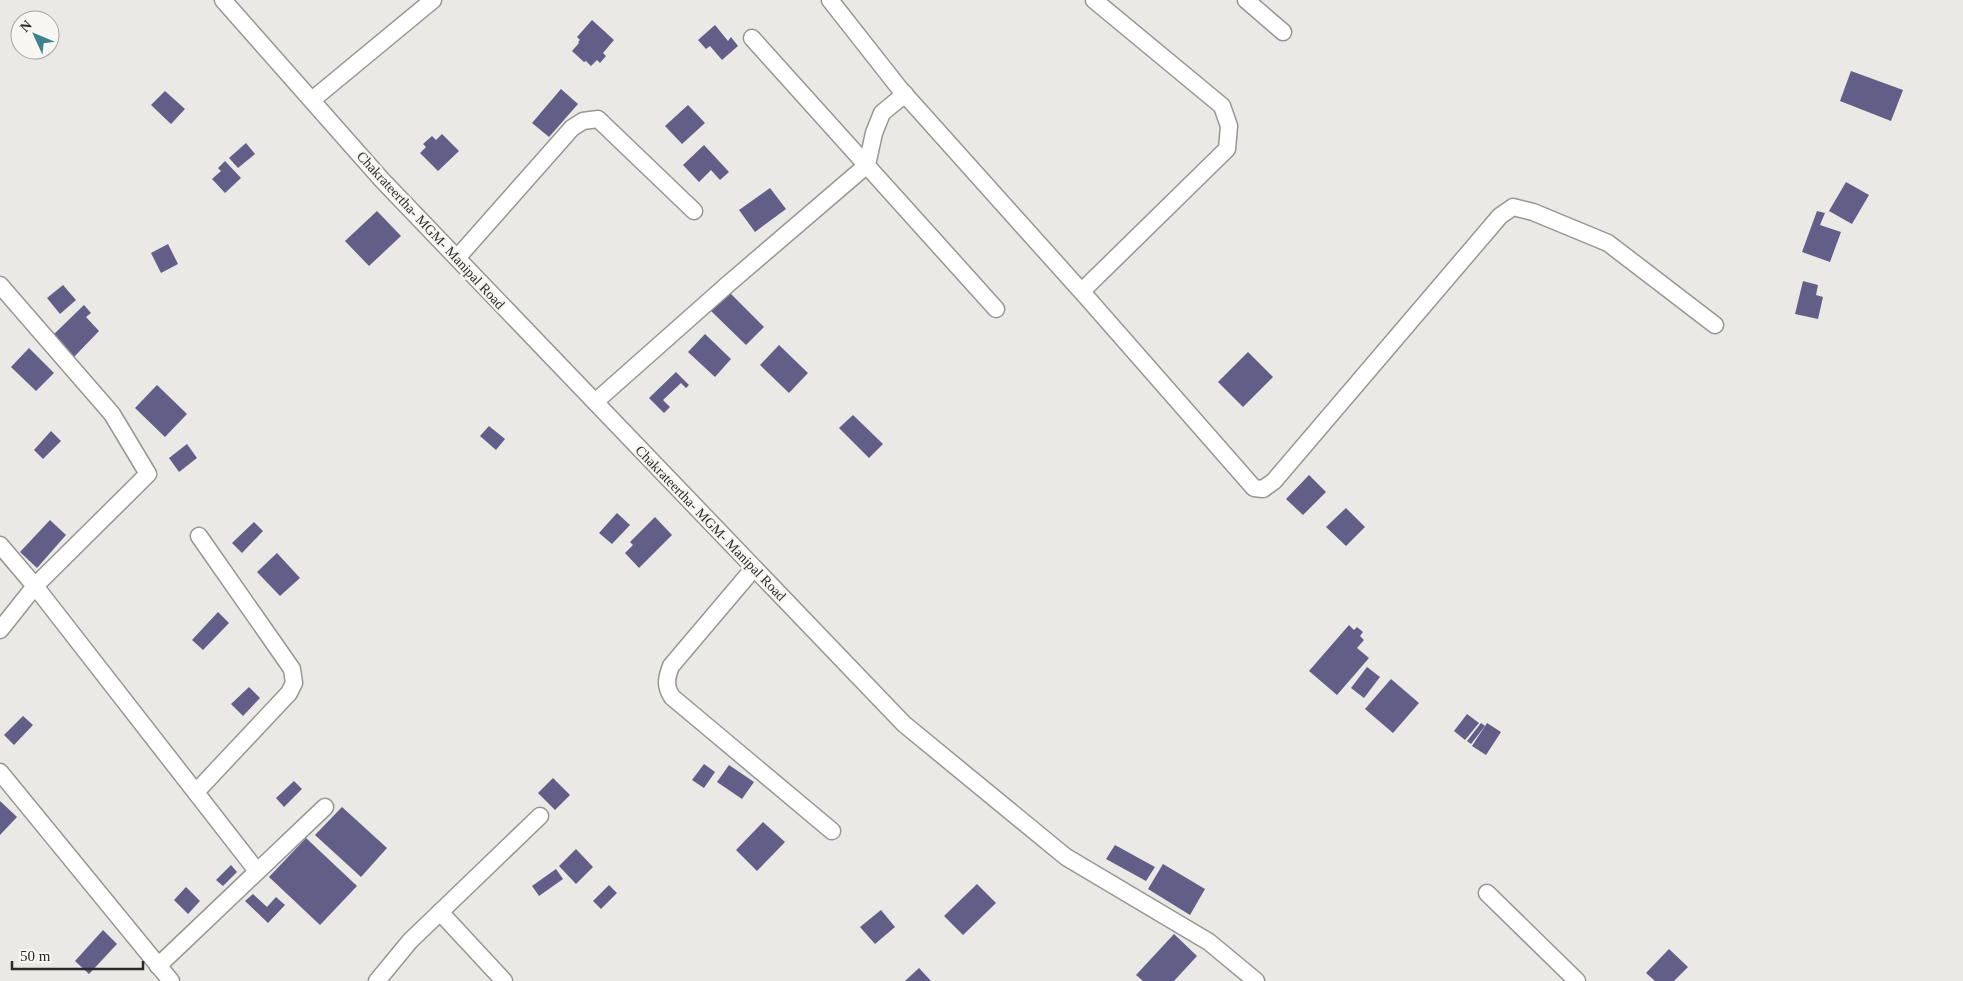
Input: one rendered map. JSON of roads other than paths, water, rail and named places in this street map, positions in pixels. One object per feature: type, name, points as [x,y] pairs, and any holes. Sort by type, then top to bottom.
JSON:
[{"type":"street","name":"Chakrateertha- MGM- Manipal Road","points":[[223,0],[382,180],[912,731],[1066,857],[1209,942],[1256,981]]},
{"type":"street","points":[[312,100],[433,0]]},
{"type":"street","points":[[830,0],[905,94],[1082,291],[1254,488],[1263,489],[1274,481],[1500,216],[1513,207],[1533,212],[1608,243],[1715,325]]},
{"type":"street","points":[[1082,291],[1226,149],[1229,126],[1222,106],[1094,0]]},
{"type":"street","points":[[1246,0],[1283,32]]},
{"type":"street","points":[[752,38],[996,309]]},
{"type":"street","points":[[595,402],[867,166],[874,133],[882,113],[905,94]]},
{"type":"street","points":[[457,258],[572,128],[583,121],[598,119],[694,211]]},
{"type":"street","points":[[0,285],[112,414],[148,474],[35,586],[0,630]]},
{"type":"street","points":[[196,792],[289,693],[294,683],[292,670],[199,536]]},
{"type":"street","points":[[0,545],[35,586],[257,871]]},
{"type":"street","points":[[754,568],[671,666],[666,677],[667,688],[672,697],[832,832]]},
{"type":"street","points":[[0,772],[171,981]]},
{"type":"street","points":[[158,966],[325,807]]},
{"type":"street","points":[[378,981],[410,941],[540,816]]},
{"type":"street","points":[[1486,892],[1577,981]]},
{"type":"street","points":[[440,912],[504,981]]}]
